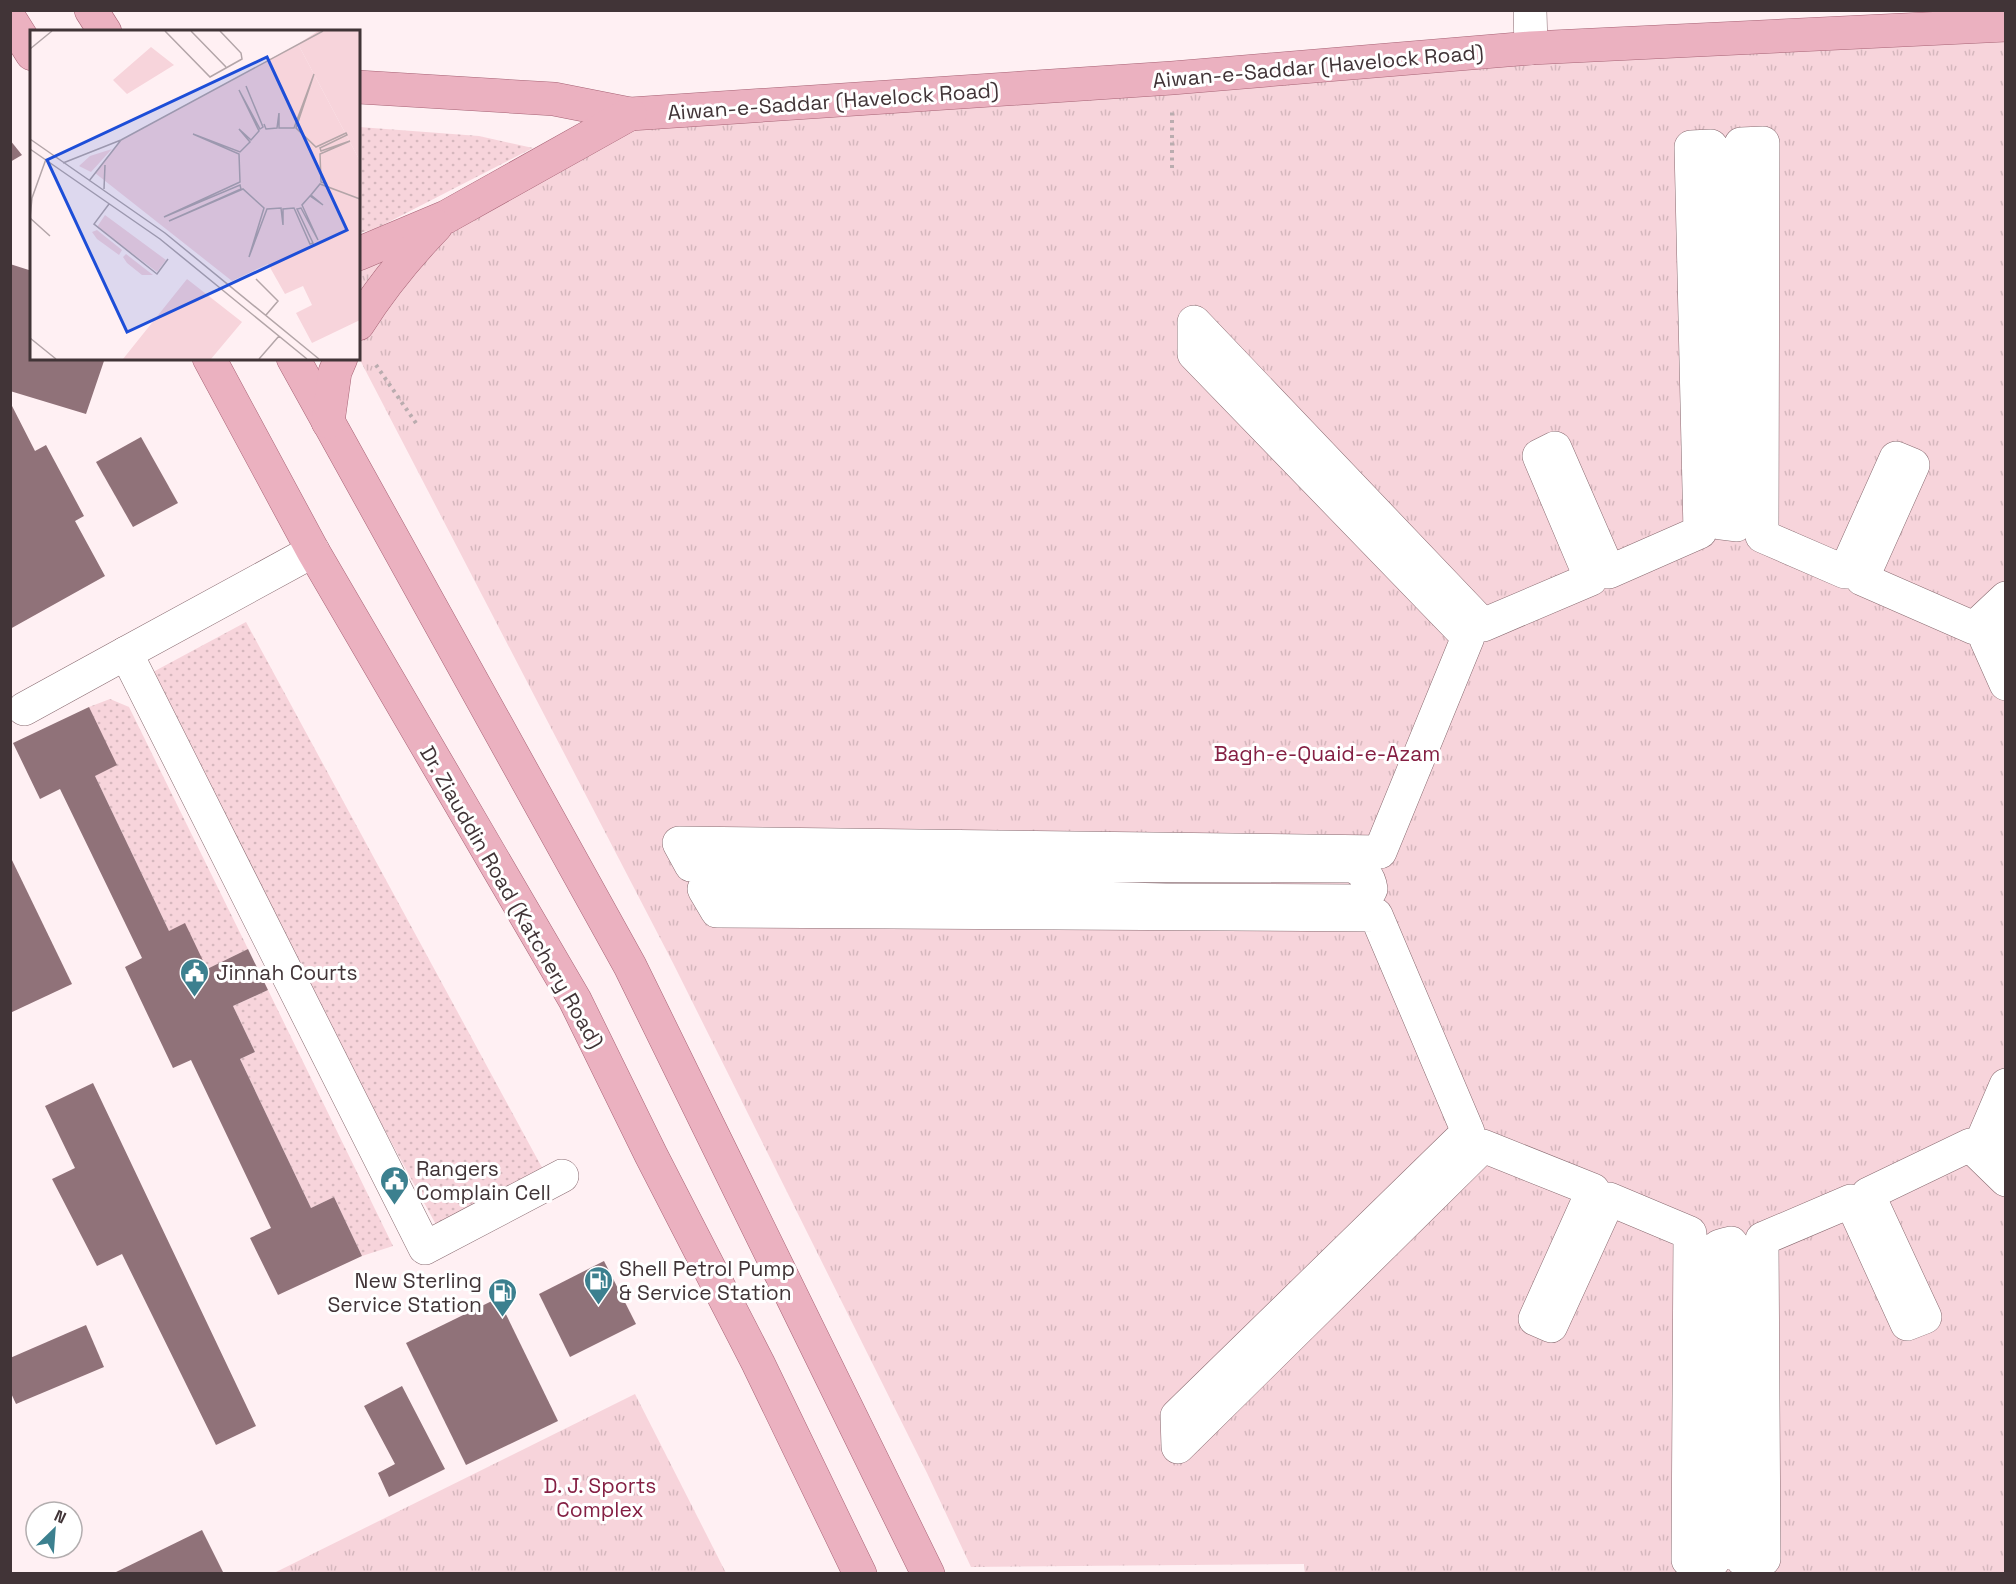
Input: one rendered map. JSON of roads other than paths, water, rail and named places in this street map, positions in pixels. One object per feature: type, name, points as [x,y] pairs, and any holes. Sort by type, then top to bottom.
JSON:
[{"type":"main road","points":[[91,10],[104,30]]},
{"type":"main road","points":[[10,19],[30,51]]},
{"type":"main road","name":"Aiwan-e-Saddar (Havelock Road)","points":[[360,87],[554,99],[630,114],[1172,78],[1531,48],[2006,25]]},
{"type":"main road","name":"Aiwan-e-Saddar (Havelock Road)","points":[[360,253],[446,217],[630,114]]},
{"type":"main road","points":[[360,321],[378,292],[410,253],[446,217]]},
{"type":"main road","name":"Dr. Ziauddin Road (Katchery Road)","points":[[210,360],[312,551],[575,1000],[651,1155],[758,1363],[860,1574]]},
{"type":"main road","points":[[294,360],[630,966],[928,1574]]},
{"type":"main road","points":[[328,422],[335,372],[354,360]]},
{"type":"street","points":[[1530,10],[1531,48]]},
{"type":"street","points":[[2006,598],[1974,628],[1862,579],[1912,465],[1896,458],[1845,572],[1762,536],[1762,144],[1741,144],[1746,509],[1744,517],[1736,525],[1719,523],[1716,516],[1711,146],[1691,147],[1700,532],[1609,572],[1555,448],[1539,456],[1591,579],[1483,625],[1194,322],[1194,354],[1468,637],[1380,852],[679,843],[690,865],[1353,866],[1365,872],[1371,889],[1361,901],[1115,899],[704,889],[717,911],[1376,915],[1468,1132],[1177,1416],[1178,1447],[1483,1146],[1593,1190],[1535,1319],[1551,1326],[1609,1199],[1690,1233],[1688,1560],[1714,1560],[1711,1256],[1714,1249],[1731,1243],[1738,1250],[1743,1258],[1742,1559],[1764,1558],[1762,1239],[1851,1201],[1907,1324],[1925,1317],[1868,1194],[1970,1145],[2006,1180]]},
{"type":"street","points":[[24,710],[312,551]]},
{"type":"street","points":[[2006,621],[1986,639],[2006,684]]},
{"type":"street","points":[[126,653],[425,1248],[562,1176]]},
{"type":"street","points":[[2006,1085],[1985,1134],[2006,1154]]},
{"type":"place","name":"Jinnah Courts","points":[[195,998]]},
{"type":"place","name":"Rangers Complain Cell","points":[[395,1206]]},
{"type":"place","name":"Shell Petrol Pump & Service Station","points":[[598,1306]]},
{"type":"place","name":"New Sterling Service Station","points":[[503,1318]]},
{"type":"park label","name":"Bagh-e-Quaid-e-Azam","points":[[1327,753]]},
{"type":"park label","name":"D. J. Sports Complex","points":[[600,1497]]}]
